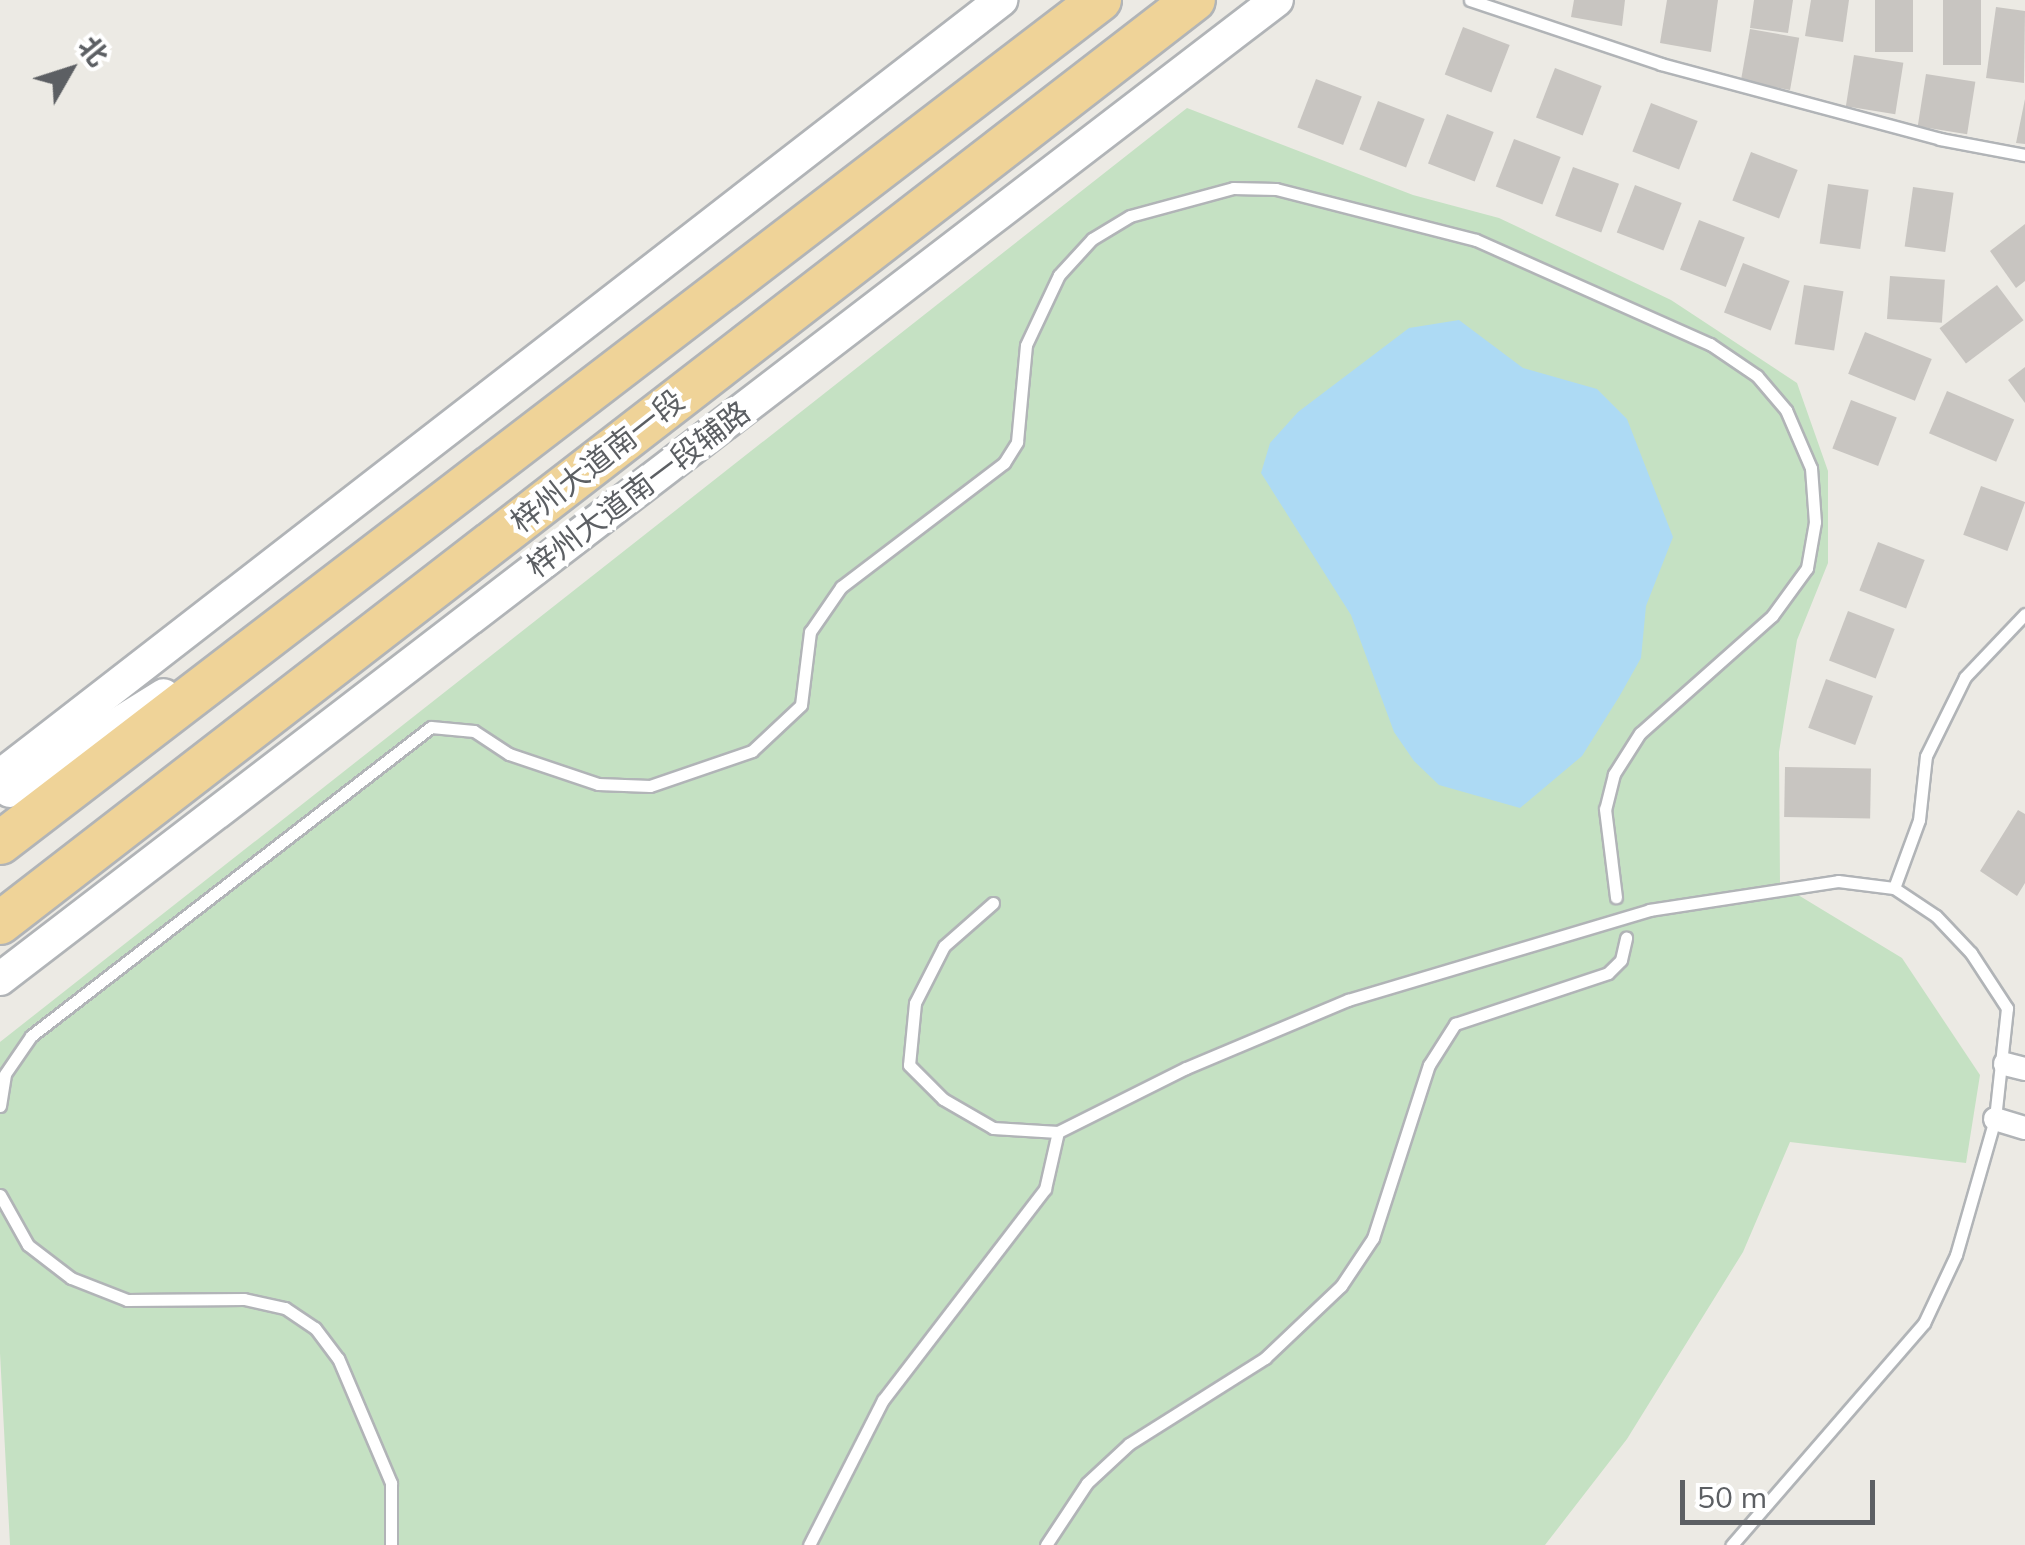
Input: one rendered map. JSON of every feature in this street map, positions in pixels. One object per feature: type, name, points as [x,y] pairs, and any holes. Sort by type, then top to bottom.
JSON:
[{"type":"highway","name":"梓州大道南一段","points":[[0,843],[283,622],[1100,0]]},
{"type":"highway","name":"梓州大道南一段","points":[[0,922],[1194,0]]},
{"type":"main road","points":[[0,776],[1001,0]]},
{"type":"main road","name":"梓州大道南一段辅路","points":[[0,979],[1277,0]]},
{"type":"main road","points":[[0,797],[283,622]]},
{"type":"street","points":[[1995,1119],[2025,1128]]},
{"type":"lane","points":[[1470,0],[1660,64],[1940,139],[2025,155]]},
{"type":"lane","points":[[0,1106],[5,1074],[31,1036],[431,726],[474,730],[509,754],[598,784],[650,786],[752,750],[801,705],[810,632],[841,588],[1004,462],[1017,442],[1026,345],[1059,275],[1092,239],[1130,216],[1234,188],[1276,189],[1476,240],[1710,344],[1757,376],[1786,410],[1812,468],[1815,522],[1807,568],[1772,616],[1640,732],[1614,774],[1605,809],[1616,898]]},
{"type":"lane","points":[[1894,888],[1919,820],[1926,756],[1965,676],[2025,614]]},
{"type":"lane","points":[[993,903],[944,946],[915,1002],[909,1065],[943,1099],[993,1128],[1058,1132],[1186,1068],[1427,973],[1727,894],[1838,881],[1894,888],[1960,941],[2006,1008],[2015,1066],[1995,1119],[1956,1255],[1924,1323],[1732,1545]]},
{"type":"lane","points":[[1046,1545],[1087,1483],[1129,1444],[1265,1358],[1341,1286],[1373,1238],[1429,1065],[1455,1024],[1608,973],[1621,960],[1626,938]]},
{"type":"lane","points":[[809,1545],[883,1400],[1045,1189],[1058,1132]]},
{"type":"lane","points":[[0,1195],[28,1244],[71,1278],[127,1300],[244,1299],[285,1308],[315,1328],[338,1358],[391,1482],[392,1545]]},
{"type":"green space","points":[[1187,108],[1413,195],[1499,218],[1671,300],[1797,383],[1828,471],[1828,563],[1797,640],[1779,752],[1780,884],[1902,958],[1980,1075],[1966,1163],[1790,1142],[1743,1252],[1627,1439],[1545,1545],[10,1545],[0,1353],[0,1042]]},
{"type":"water","points":[[1459,320],[1523,368],[1597,389],[1627,419],[1673,537],[1646,606],[1641,658],[1619,697],[1582,756],[1520,808],[1439,785],[1414,761],[1394,732],[1351,615],[1261,473],[1270,443],[1298,412],[1409,328]]},
{"type":"building","points":[[1574,0],[1625,0],[1622,26],[1571,17]]},
{"type":"building","points":[[1667,0],[1718,0],[1711,52],[1660,43]]},
{"type":"building","points":[[1754,0],[1793,0],[1788,33],[1750,28]]},
{"type":"building","points":[[1811,0],[1849,0],[1843,42],[1805,36]]},
{"type":"building","points":[[1875,0],[1913,0],[1913,52],[1875,52]]},
{"type":"building","points":[[1943,0],[1981,0],[1981,65],[1943,65]]},
{"type":"building","points":[[1996,7],[2025,11],[2024,83],[1986,78]]},
{"type":"building","points":[[1463,27],[1510,45],[1491,93],[1445,75]]},
{"type":"building","points":[[1750,29],[1799,38],[1790,90],[1741,81]]},
{"type":"building","points":[[1854,55],[1903,63],[1895,114],[1846,106]]},
{"type":"building","points":[[1555,68],[1602,86],[1583,135],[1536,117]]},
{"type":"building","points":[[1926,74],[1975,82],[1967,134],[1918,126]]},
{"type":"building","points":[[1316,79],[1362,97],[1343,145],[1297,128]]},
{"type":"building","points":[[2025,99],[2025,144],[2016,143]]},
{"type":"building","points":[[1378,101],[1425,119],[1406,167],[1359,150]]},
{"type":"building","points":[[1651,103],[1698,121],[1679,169],[1632,152]]},
{"type":"building","points":[[1447,114],[1494,132],[1475,181],[1428,163]]},
{"type":"building","points":[[1514,139],[1561,157],[1542,205],[1496,187]]},
{"type":"building","points":[[1751,152],[1798,170],[1779,218],[1732,201]]},
{"type":"building","points":[[1573,167],[1619,184],[1601,233],[1555,216]]},
{"type":"building","points":[[1828,184],[1869,190],[1860,249],[1820,243]]},
{"type":"building","points":[[1635,185],[1682,203],[1663,251],[1617,233]]},
{"type":"building","points":[[1913,187],[1954,193],[1945,252],[1905,246]]},
{"type":"building","points":[[1699,220],[1745,238],[1726,287],[1680,269]]},
{"type":"building","points":[[2025,224],[2025,281],[2016,288],[1990,251]]},
{"type":"building","points":[[1743,263],[1790,281],[1771,330],[1724,312]]},
{"type":"building","points":[[1890,276],[1945,280],[1942,323],[1887,319]]},
{"type":"building","points":[[1804,285],[1844,291],[1834,351],[1795,344]]},
{"type":"building","points":[[1997,285],[2023,320],[1966,363],[1939,328]]},
{"type":"building","points":[[1865,332],[1932,359],[1915,401],[1848,374]]},
{"type":"building","points":[[2025,367],[2025,403],[2008,380]]},
{"type":"building","points":[[1947,391],[2014,420],[1996,462],[1929,433]]},
{"type":"building","points":[[1851,400],[1897,418],[1878,466],[1832,449]]},
{"type":"building","points":[[1981,486],[2025,502],[2007,551],[1963,535]]},
{"type":"building","points":[[1878,542],[1925,560],[1906,608],[1859,591]]},
{"type":"building","points":[[1848,611],[1895,629],[1876,678],[1829,660]]},
{"type":"building","points":[[1826,679],[1873,696],[1855,745],[1808,728]]},
{"type":"building","points":[[1785,767],[1871,769],[1870,818],[1784,817]]},
{"type":"building","points":[[2018,810],[2025,814],[2025,883],[2017,896],[1980,871]]}]
